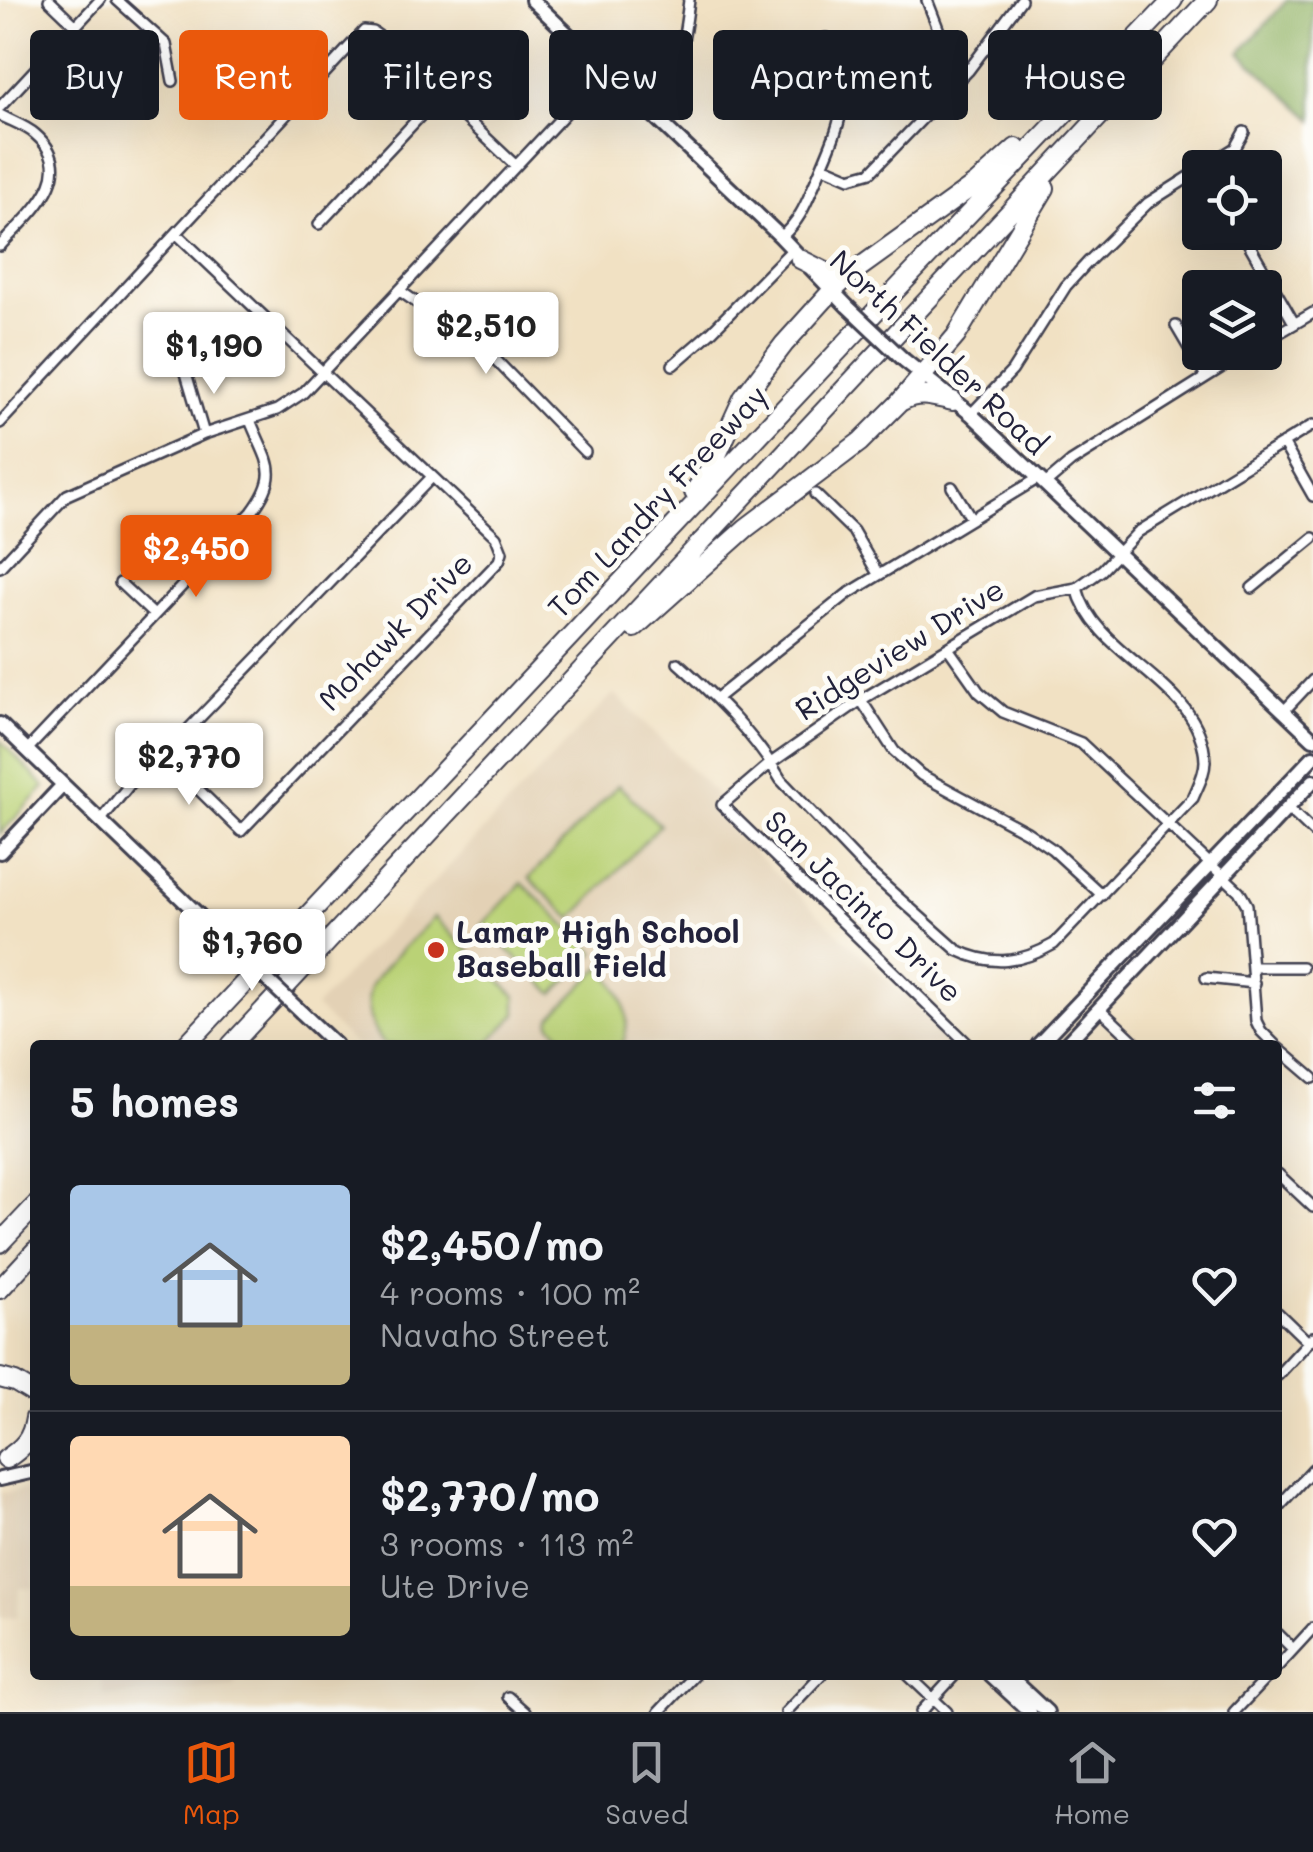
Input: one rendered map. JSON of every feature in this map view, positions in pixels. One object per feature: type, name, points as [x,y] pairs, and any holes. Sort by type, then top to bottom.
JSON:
[{"type":"highway","name":"Tom Landry Freeway","points":[[1144,30],[1173,0]]},
{"type":"highway","name":"Tom Landry Freeway","points":[[1162,50],[1208,0]]},
{"type":"highway","points":[[601,604],[683,507],[712,466],[743,398],[816,308],[852,272],[977,183],[1049,120]]},
{"type":"highway","name":"Tom Landry Freeway","points":[[191,1040],[1058,120]]},
{"type":"highway","name":"Tom Landry Freeway","points":[[237,1040],[1097,120]]},
{"type":"highway","points":[[527,727],[746,528],[860,442],[898,404],[979,302],[1048,182],[1102,120]]},
{"type":"highway","points":[[797,254],[828,273],[852,272]]},
{"type":"highway","points":[[797,254],[815,284],[816,308]]},
{"type":"highway","points":[[938,358],[944,388],[953,401]]},
{"type":"highway","points":[[898,404],[912,395],[953,401]]},
{"type":"highway","points":[[0,1241],[30,1211]]},
{"type":"highway","points":[[0,1289],[30,1257]]},
{"type":"highway","points":[[8,1380],[30,1409]]},
{"type":"highway","points":[[3,1460],[24,1447],[30,1437]]},
{"type":"main road","name":"North Fielder Road","points":[[532,0],[564,30]]},
{"type":"main road","name":"North Fielder Road","points":[[659,120],[782,237],[832,292],[922,377],[971,414],[1313,739]]},
{"type":"main road","points":[[0,724],[331,1040]]},
{"type":"main road","points":[[1043,1040],[1313,757]]},
{"type":"main road","points":[[1070,1040],[1313,782]]},
{"type":"main road","points":[[0,852],[62,786]]},
{"type":"main road","points":[[3,1460],[30,1455]]},
{"type":"main road","points":[[0,1479],[30,1472]]},
{"type":"main road","points":[[995,1680],[1030,1712]]},
{"type":"main road","points":[[1013,1680],[1048,1712]]},
{"type":"street","points":[[49,0],[76,26]]},
{"type":"street","points":[[0,246],[43,200],[54,171],[47,148],[34,132],[0,111],[100,0]]},
{"type":"street","points":[[117,0],[166,44],[173,81]]},
{"type":"street","points":[[684,30],[689,0]]},
{"type":"street","points":[[926,0],[938,30]]},
{"type":"street","points":[[968,71],[1021,0]]},
{"type":"street","points":[[0,423],[348,48]]},
{"type":"street","points":[[319,224],[417,120]]},
{"type":"street","points":[[468,120],[516,166]]},
{"type":"street","points":[[0,567],[66,495],[204,434],[277,410],[303,392],[559,120]]},
{"type":"street","points":[[782,237],[806,208],[840,120]]},
{"type":"street","points":[[822,166],[850,178],[871,172],[921,120]]},
{"type":"street","points":[[1232,150],[1244,132]]},
{"type":"street","points":[[971,414],[1012,371],[1066,286],[1148,202],[1182,181]]},
{"type":"street","points":[[100,821],[139,774],[162,755],[431,478],[177,234]]},
{"type":"street","points":[[1252,250],[1294,324]]},
{"type":"street","points":[[673,365],[797,254]]},
{"type":"street","points":[[400,291],[490,353],[584,452]]},
{"type":"street","points":[[1282,331],[1313,313]]},
{"type":"street","points":[[1176,326],[1206,377]]},
{"type":"street","points":[[717,698],[878,574],[1040,482],[1217,370]]},
{"type":"street","points":[[186,372],[204,434]]},
{"type":"street","points":[[27,750],[268,491],[270,470],[250,420]]},
{"type":"street","name":"Ridgeview Drive","points":[[722,805],[771,763],[861,700],[1034,596],[1077,588],[1138,532],[1313,425]]},
{"type":"street","points":[[1282,443],[1313,496]]},
{"type":"street","name":"Mohawk Drive","points":[[162,755],[241,831],[499,561],[502,552],[496,538],[431,478]]},
{"type":"street","points":[[952,487],[971,518]]},
{"type":"street","points":[[815,494],[853,532],[878,574]]},
{"type":"street","points":[[1252,588],[1313,538]]},
{"type":"street","points":[[120,583],[154,616]]},
{"type":"street","points":[[678,662],[717,698],[771,763],[780,780],[864,867],[947,942],[972,957],[1001,962],[1038,953],[1054,944],[1192,798],[1204,772],[1205,760],[1194,724],[1171,695],[1093,622],[1077,588]]},
{"type":"street","points":[[948,648],[979,692],[1003,712],[1081,744],[1240,891],[1247,905],[1256,1021],[1270,1040]]},
{"type":"street","points":[[1283,712],[1313,680]]},
{"type":"street","points":[[861,700],[894,750],[920,776],[1027,832],[1052,849],[1102,895]]},
{"type":"street","name":"San Jacinto Drive","points":[[722,805],[964,1040]]},
{"type":"street","points":[[1288,808],[1313,832]]},
{"type":"street","points":[[1252,967],[1302,967]]},
{"type":"street","points":[[1206,978],[1254,983]]},
{"type":"street","points":[[1100,1009],[1133,1040]]},
{"type":"street","points":[[1282,1051],[1313,1078]]},
{"type":"street","points":[[1282,1178],[1313,1207]]},
{"type":"street","points":[[1282,1316],[1311,1340],[1282,1371]]},
{"type":"street","points":[[1282,1503],[1313,1469]]},
{"type":"street","points":[[1282,1661],[1313,1628]]},
{"type":"street","points":[[1282,1638],[1293,1649]]},
{"type":"street","points":[[659,1712],[689,1680]]},
{"type":"street","points":[[786,1712],[815,1680]]},
{"type":"street","points":[[913,1680],[947,1712]]},
{"type":"street","points":[[921,1712],[950,1680]]},
{"type":"street","points":[[1234,1712],[1264,1680]]},
{"type":"street","points":[[508,1697],[525,1712]]},
{"type":"shaded area","points":[[614,693],[716,794],[712,812],[950,1040],[350,1040],[315,1007]]},
{"type":"shaded area","points":[[30,1490],[30,1588],[19,1588],[18,1616],[0,1618],[0,1493]]},
{"type":"shaded area","points":[[101,1680],[234,1680],[235,1686],[102,1697]]},
{"type":"green space","points":[[1287,0],[1313,0],[1313,120],[1240,53]]},
{"type":"green space","points":[[0,740],[45,787],[0,834]]},
{"type":"green space","points":[[618,785],[660,825],[572,919],[529,878]]},
{"type":"green space","points":[[522,883],[595,952],[554,994],[482,925]]},
{"type":"green space","name":"Lamar High School Baseball Field","points":[[434,917],[516,996],[516,1015],[491,1040],[381,1040],[369,1016],[368,999],[372,984]]},
{"type":"green space","points":[[601,967],[624,1003],[627,1024],[623,1040],[567,1040],[550,1024],[551,1017]]},
{"type":"place","name":"Lamar High School Baseball Field","points":[[436,950]]}]
